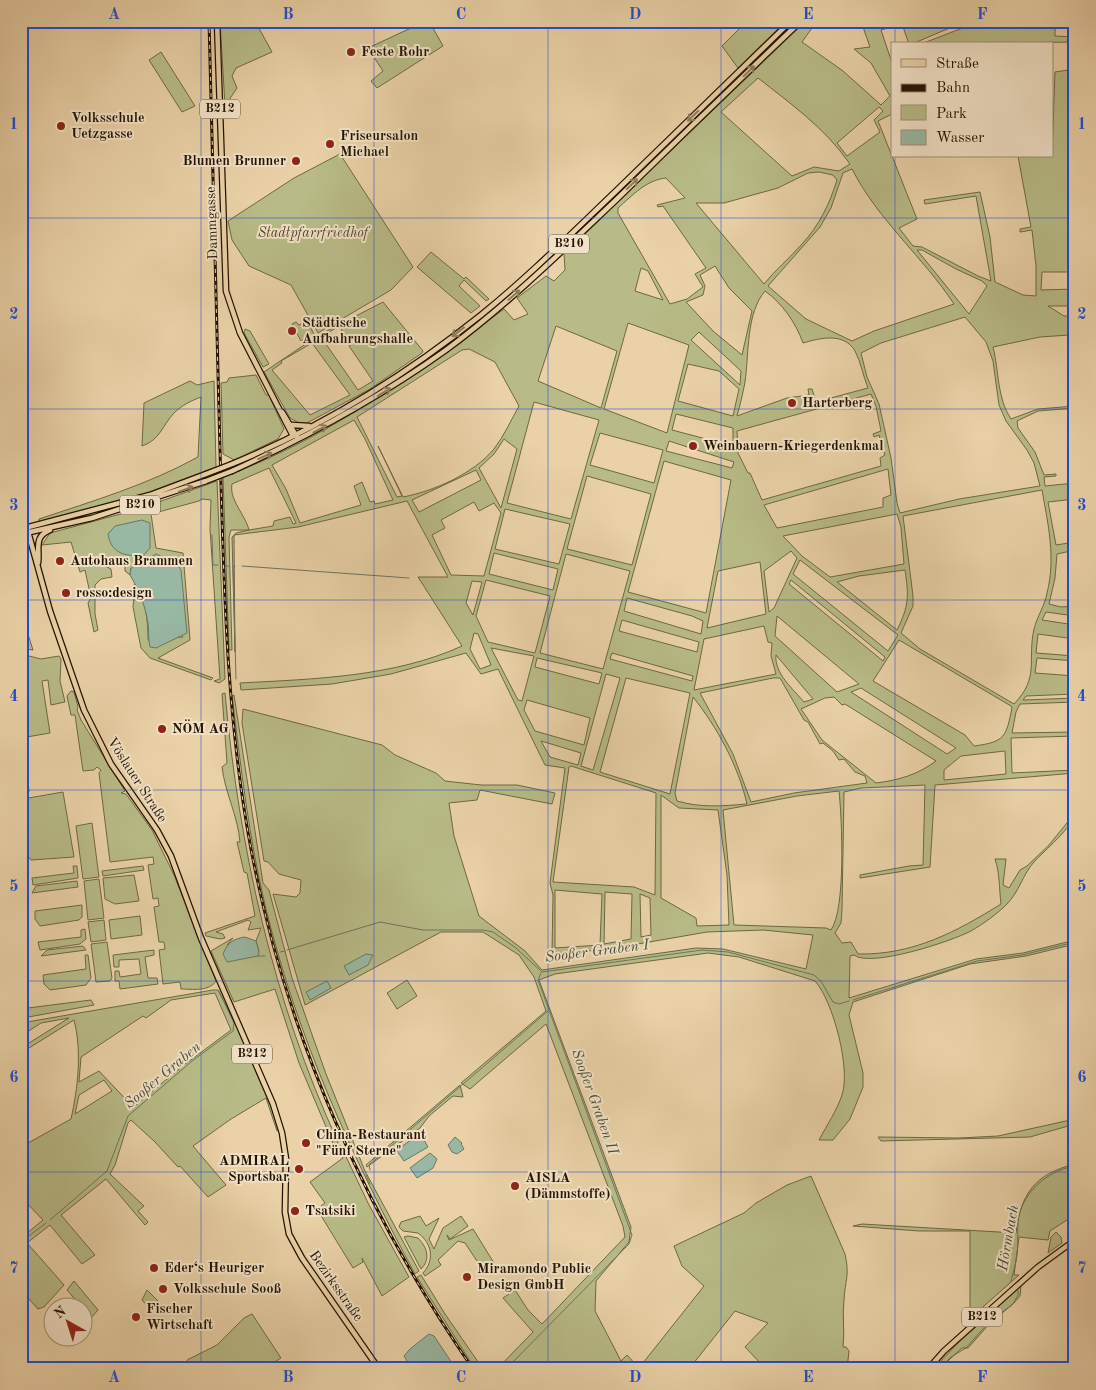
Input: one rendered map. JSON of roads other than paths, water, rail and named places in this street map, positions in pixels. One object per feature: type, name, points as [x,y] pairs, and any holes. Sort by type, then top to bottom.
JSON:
[{"type":"main road","name":"Dammgasse","points":[[218,21],[226,291],[240,333],[298,440]]},
{"type":"main road","name":"B210","points":[[21,534],[28,530],[150,495],[232,464],[295,435],[378,388],[481,314],[566,238],[791,21]]},
{"type":"main road","name":"B210","points":[[38,567],[37,546],[40,537],[48,531],[138,505],[232,471],[298,440],[406,378],[486,319],[572,242],[801,21]]},
{"type":"main road","points":[[281,442],[290,426],[312,426]]},
{"type":"main road","name":"B210","points":[[21,530],[72,523]]},
{"type":"main road","name":"Vöslauer Straße","points":[[28,530],[66,658],[92,728],[111,764],[157,830],[171,856],[218,976],[265,1082],[279,1120],[287,1165],[285,1212]]},
{"type":"main road","name":"Bezirksstraße","points":[[285,1212],[287,1229],[298,1250],[379,1369]]},
{"type":"main road","name":"B212","points":[[928,1369],[944,1351],[1038,1267],[1075,1240]]},
{"type":"street","name":"Vöslauer Straße","points":[[21,505],[28,530]]},
{"type":"water","points":[[142,520],[150,523],[150,548],[143,556],[125,554],[112,546],[108,534],[115,526]]},
{"type":"water","points":[[156,554],[176,563],[181,570],[187,633],[156,648],[150,647],[145,610],[139,592],[130,575],[131,568]]},
{"type":"water","points":[[245,937],[256,941],[259,952],[258,956],[227,962],[223,954],[229,944],[234,940]]},
{"type":"water","points":[[366,954],[373,955],[368,965],[349,975],[344,966]]},
{"type":"water","points":[[327,981],[331,988],[310,1000],[306,992]]},
{"type":"water","points":[[418,1135],[423,1138],[428,1147],[404,1161],[397,1151],[398,1149]]},
{"type":"water","points":[[455,1137],[462,1143],[464,1149],[457,1154],[452,1152],[448,1145]]},
{"type":"water","points":[[430,1153],[437,1159],[433,1168],[417,1178],[410,1168]]},
{"type":"water","points":[[429,1334],[434,1336],[456,1369],[412,1369],[404,1356]]},
{"type":"waterway","points":[[212,535],[213,565],[218,565]]},
{"type":"waterway","points":[[235,566],[233,566],[236,679]]},
{"type":"waterway","points":[[242,566],[409,578]]},
{"type":"waterway","name":"Sooßer Graben I","points":[[287,950],[380,922],[423,930],[483,930],[493,932],[516,948],[542,972],[702,950],[728,952],[814,975],[821,981],[833,1002],[839,1004],[849,1001]]},
{"type":"waterway","name":"Sooßer Graben I","points":[[853,1000],[977,961],[1022,955],[1075,942]]},
{"type":"waterway","name":"Sooßer Graben","points":[[280,952],[285,951]]},
{"type":"waterway","name":"Sooßer Graben","points":[[258,956],[265,956]]},
{"type":"waterway","name":"Sooßer Graben II","points":[[506,1369],[629,1244],[632,1235],[538,980],[541,973]]},
{"type":"waterway","name":"Sooßer Graben","points":[[50,1220],[107,1171],[128,1116],[192,1061],[233,1031],[234,1023],[219,991]]},
{"type":"waterway","points":[[370,1170],[369,1165],[548,1011]]},
{"type":"waterway","name":"Hörmbach","points":[[1011,1281],[1017,1255],[1019,1217],[1024,1203],[1042,1181],[1057,1171],[1075,1166]]},
{"type":"waterway","points":[[366,1175],[370,1184]]},
{"type":"waterway","name":"Sooßer Graben","points":[[21,1242],[46,1223]]},
{"type":"waterway","name":"Hörmbach","points":[[939,1369],[951,1357],[966,1348],[989,1322],[1013,1304],[1018,1291]]},
{"type":"railway","points":[[209,21],[225,600],[236,750],[251,849],[266,918],[285,987],[308,1054],[335,1121],[398,1249],[434,1310],[473,1369]]},
{"type":"place","name":"Feste Rohr","points":[[351,52]]},
{"type":"place","name":"Volksschule Uetzgasse","points":[[61,126]]},
{"type":"place","name":"Friseursalon Michael","points":[[330,144]]},
{"type":"place","name":"Blumen Brunner","points":[[296,161]]},
{"type":"place","name":"Städtische Aufbahrungshalle","points":[[292,331]]},
{"type":"place","name":"Harterberg","points":[[792,403]]},
{"type":"place","name":"Weinbauern-Kriegerdenkmal","points":[[693,446]]},
{"type":"place","name":"Autohaus Brammen","points":[[60,561]]},
{"type":"place","name":"rosso:design","points":[[66,593]]},
{"type":"place","name":"NÖM AG","points":[[162,729]]},
{"type":"place","name":"China-Restaurant \"Fünf Sterne\"","points":[[306,1143]]},
{"type":"place","name":"ADMIRAL Sportsbar","points":[[299,1169]]},
{"type":"place","name":"AISLA (Dämmstoffe)","points":[[515,1186]]},
{"type":"place","name":"Tsatsiki","points":[[295,1211]]},
{"type":"place","name":"Eder‘s Heuriger","points":[[154,1268]]},
{"type":"place","name":"Miramondo Public Design GmbH","points":[[467,1277]]},
{"type":"place","name":"Volksschule Sooß","points":[[163,1289]]},
{"type":"place","name":"Fischer Wirtschaft","points":[[136,1317]]},
{"type":"park label","name":"Stadtpfarrfriedhof","points":[[313,233]]}]
